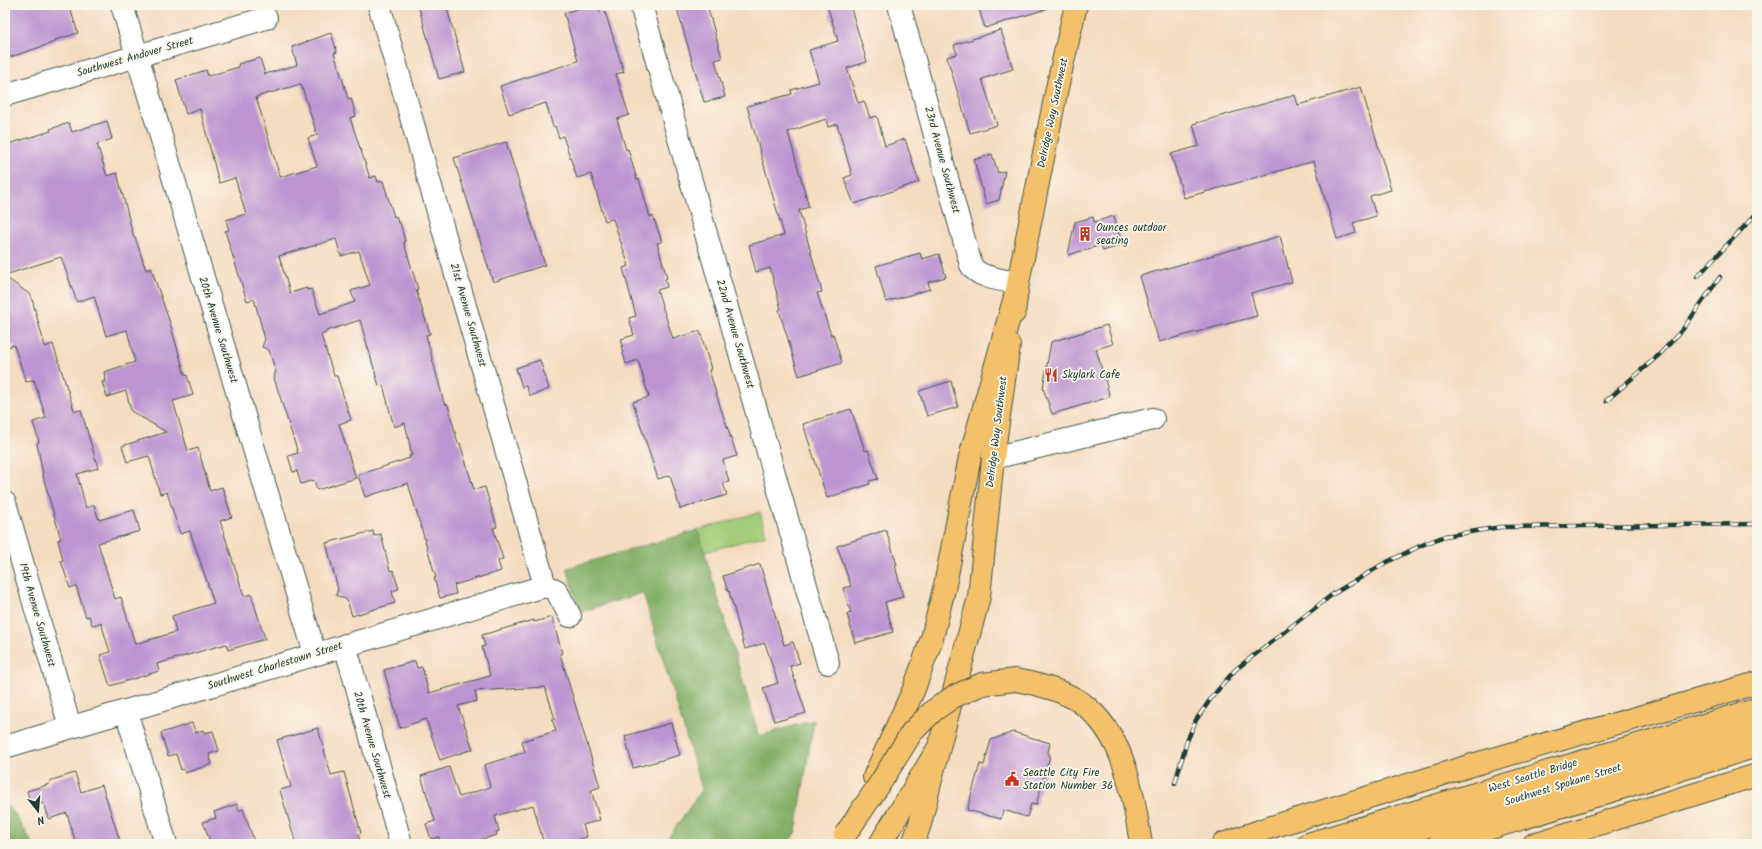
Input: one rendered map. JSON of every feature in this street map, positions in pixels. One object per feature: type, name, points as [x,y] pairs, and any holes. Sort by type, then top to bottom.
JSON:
[{"type":"main road","name":"Delridge Way Southwest","points":[[880,844],[939,747],[979,597],[993,458],[1017,288],[1057,88],[1076,5]]},
{"type":"main road","points":[[841,840],[883,761],[914,689],[932,638],[945,585],[970,457],[1017,288]]},
{"type":"main road","points":[[841,840],[879,785],[912,732],[933,711],[953,697],[982,684],[1015,680],[1038,684],[1064,694],[1083,704],[1103,724],[1117,748],[1130,780],[1141,844]]},
{"type":"main road","points":[[1223,844],[1262,830],[1469,766],[1757,683]]},
{"type":"main road","name":"West Seattle Bridge","points":[[1308,844],[1757,709]]},
{"type":"main road","name":"Southwest Spokane Street","points":[[1369,844],[1757,725]]},
{"type":"main road","points":[[1439,844],[1757,746]]},
{"type":"main road","points":[[913,844],[920,824],[939,747]]},
{"type":"main road","points":[[1716,759],[1757,750]]},
{"type":"main road","points":[[1534,844],[1757,775]]},
{"type":"main road","points":[[1129,844],[1137,820]]},
{"type":"main road","points":[[1137,820],[1157,844]]},
{"type":"street","name":"20th Avenue Southwest","points":[[122,5],[315,654]]},
{"type":"street","name":"21st Avenue Southwest","points":[[379,5],[546,586]]},
{"type":"street","name":"22nd Avenue Southwest","points":[[641,5],[828,663]]},
{"type":"street","name":"23rd Avenue Southwest","points":[[900,5],[971,265],[977,272],[1017,288]]},
{"type":"street","name":"Southwest Andover Street","points":[[5,95],[266,18]]},
{"type":"street","points":[[993,458],[1153,419]]},
{"type":"street","name":"19th Avenue Southwest","points":[[5,503],[70,727]]},
{"type":"street","points":[[546,586],[556,590],[570,616]]},
{"type":"street","name":"Southwest Charlestown Street","points":[[5,747],[546,586]]},
{"type":"street","name":"20th Avenue Southwest","points":[[345,646],[401,844]]},
{"type":"street","points":[[126,711],[166,844]]},
{"type":"green space","points":[[760,512],[766,535],[704,552],[698,530]]},
{"type":"green space","points":[[698,530],[759,736],[814,720],[796,831],[788,844],[664,844],[702,789],[643,593],[580,612],[567,568]]},
{"type":"green space","points":[[5,803],[13,811],[33,844],[5,844]]},
{"type":"building","points":[[5,5],[69,5],[78,33],[5,59]]},
{"type":"building","points":[[429,5],[446,5],[465,72],[439,79],[419,8]]},
{"type":"building","points":[[590,5],[598,5],[600,13],[605,12],[624,72],[616,74],[629,115],[617,119],[637,180],[639,179],[650,217],[653,216],[662,242],[657,243],[667,278],[665,279],[667,287],[657,290],[673,339],[700,331],[711,369],[709,370],[737,456],[723,460],[729,482],[723,483],[727,495],[680,509],[670,475],[658,479],[633,402],[649,397],[638,360],[626,364],[621,346],[623,346],[621,339],[634,335],[629,318],[636,316],[623,268],[629,266],[613,219],[605,221],[591,174],[577,178],[563,136],[559,138],[555,126],[553,127],[546,103],[509,114],[500,86],[578,61],[564,13]]},
{"type":"building","points":[[676,5],[707,5],[722,58],[715,60],[725,97],[704,102]]},
{"type":"building","points":[[827,5],[850,5],[867,62],[847,68],[858,103],[864,101],[870,118],[877,116],[885,146],[905,139],[919,182],[854,204],[844,178],[852,175],[837,124],[828,127],[826,119],[788,132],[809,207],[799,210],[822,292],[817,293],[831,335],[833,334],[842,363],[799,376],[779,310],[781,309],[770,268],[756,272],[749,245],[784,235],[747,106],[792,94],[791,90],[819,82],[809,50],[838,41]]},
{"type":"building","points":[[991,5],[1046,5],[1046,9],[985,28],[979,9]]},
{"type":"building","points":[[1001,30],[1013,69],[982,79],[997,125],[970,133],[947,57],[957,54],[954,45]]},
{"type":"building","points":[[331,33],[337,52],[334,53],[348,99],[351,98],[356,116],[350,118],[370,178],[376,176],[378,182],[383,181],[394,217],[396,216],[398,223],[400,222],[404,243],[418,289],[416,290],[430,334],[426,335],[444,403],[448,405],[458,444],[460,443],[474,490],[485,487],[497,527],[493,528],[503,559],[498,561],[501,571],[454,585],[456,594],[440,598],[434,578],[436,578],[408,483],[365,497],[358,475],[410,458],[409,456],[412,455],[405,423],[394,427],[383,385],[379,386],[360,320],[326,331],[326,333],[321,335],[334,376],[337,376],[351,420],[339,424],[356,478],[317,490],[314,480],[301,484],[297,471],[293,472],[288,456],[298,453],[274,378],[274,374],[276,373],[269,350],[262,347],[265,339],[254,299],[247,301],[225,231],[229,230],[226,220],[246,214],[235,178],[219,183],[200,109],[186,114],[176,80],[206,70],[208,76],[239,67],[238,64],[260,58],[265,74],[297,65],[292,47]],"holes":[[[301,84],[317,135],[308,138],[317,166],[280,177],[256,97]],[[336,239],[341,256],[359,251],[370,285],[351,291],[355,302],[320,314],[311,289],[307,290],[307,288],[290,293],[279,256]]]},
{"type":"building","points":[[1361,87],[1391,190],[1370,196],[1376,216],[1353,223],[1356,233],[1337,239],[1314,161],[1184,198],[1171,154],[1199,146],[1193,124],[1295,95],[1298,105]]},
{"type":"building","points":[[107,121],[112,139],[97,144],[107,176],[117,173],[134,238],[135,237],[146,270],[151,268],[170,323],[185,375],[187,375],[193,395],[173,401],[188,451],[198,448],[210,491],[222,487],[232,517],[220,521],[244,596],[251,594],[265,639],[228,650],[226,644],[157,664],[159,671],[110,686],[100,655],[110,652],[101,623],[92,625],[89,616],[86,617],[76,586],[70,588],[61,561],[63,560],[58,540],[61,539],[44,480],[37,443],[39,442],[33,422],[46,418],[34,380],[26,382],[14,345],[8,347],[5,336],[5,277],[31,295],[45,347],[53,344],[74,410],[81,410],[98,468],[77,474],[86,508],[94,505],[99,520],[134,510],[140,531],[98,543],[115,599],[121,597],[135,644],[176,632],[172,616],[214,603],[190,531],[180,534],[167,492],[160,494],[149,456],[127,462],[122,446],[166,432],[131,411],[126,391],[107,397],[102,382],[106,381],[104,372],[135,362],[127,330],[106,336],[94,296],[77,302],[61,257],[5,275],[5,145],[51,131],[50,129],[69,123],[72,132]]},
{"type":"building","points":[[506,142],[545,265],[493,282],[454,158]]},
{"type":"building","points":[[992,154],[998,173],[1005,171],[999,200],[986,204],[974,160]]},
{"type":"building","points":[[1114,216],[1122,245],[1103,251],[1101,245],[1068,255],[1075,222],[1093,217],[1094,222]]},
{"type":"building","points":[[1280,236],[1292,282],[1251,293],[1257,316],[1159,342],[1140,276]]},
{"type":"building","points":[[920,253],[922,259],[939,254],[946,277],[928,282],[930,289],[886,302],[876,266]]},
{"type":"building","points":[[1107,325],[1113,344],[1096,349],[1110,397],[1052,414],[1043,388],[1051,342]]},
{"type":"building","points":[[540,360],[549,389],[530,396],[526,386],[522,387],[516,368]]},
{"type":"building","points":[[951,381],[958,407],[927,416],[919,391]]},
{"type":"building","points":[[851,409],[865,451],[868,450],[878,479],[869,481],[870,484],[827,498],[803,424]]},
{"type":"building","points":[[886,530],[897,565],[895,565],[903,597],[885,602],[893,632],[855,643],[847,614],[851,613],[843,588],[851,586],[837,546]]},
{"type":"building","points":[[373,531],[374,536],[381,534],[390,571],[393,570],[399,589],[392,591],[395,603],[352,616],[347,600],[336,595],[338,589],[326,543]]},
{"type":"building","points":[[760,564],[784,645],[793,642],[800,663],[790,666],[806,713],[774,721],[763,688],[778,683],[765,643],[745,649],[729,591],[728,592],[723,576]]},
{"type":"building","points":[[552,617],[562,653],[560,654],[600,787],[591,790],[600,820],[583,825],[587,837],[563,844],[544,844],[533,805],[495,816],[499,831],[496,832],[497,835],[466,844],[441,844],[439,837],[431,839],[426,824],[435,821],[421,776],[449,767],[459,797],[490,787],[484,765],[525,752],[522,741],[556,731],[552,719],[555,719],[545,687],[475,691],[477,701],[458,706],[473,749],[440,760],[426,719],[400,728],[384,670],[415,661],[417,668],[422,667],[429,693],[490,676],[482,647],[485,646],[482,635],[534,620],[534,622]]},
{"type":"building","points":[[192,723],[196,733],[203,730],[204,733],[213,731],[219,751],[209,754],[212,764],[185,773],[183,769],[181,770],[176,754],[168,756],[161,733]]},
{"type":"building","points":[[671,723],[680,755],[633,768],[625,736]]},
{"type":"building","points":[[318,728],[331,775],[344,772],[361,833],[358,834],[361,844],[296,844],[280,790],[291,787],[277,740]]},
{"type":"building","name":"Seattle City Fire Station Number 36","points":[[1013,732],[1050,743],[1048,752],[1050,756],[1036,805],[1031,804],[1027,817],[1003,810],[1001,819],[967,810],[980,764],[984,765],[991,740]]},
{"type":"building","points":[[75,773],[81,792],[102,785],[121,844],[76,844],[67,813],[49,819],[44,803],[32,807],[27,791],[50,784],[49,782],[52,780]]},
{"type":"building","points":[[237,804],[239,811],[243,809],[255,844],[211,844],[203,822],[216,818],[214,812]]},
{"type":"railway","points":[[1697,277],[1757,213]]},
{"type":"railway","points":[[1606,401],[1661,353],[1683,329],[1720,277]]},
{"type":"railway","points":[[1175,783],[1187,741],[1196,720],[1212,697],[1235,670],[1333,594],[1385,563],[1422,545],[1445,536],[1501,527],[1757,524]]},
{"type":"place","name":"Ounces outdoor seating","points":[[1085,234]]},
{"type":"place","name":"Skylark Cafe","points":[[1051,375]]},
{"type":"place","name":"Seattle City Fire Station Number 36","points":[[1012,779]]}]
